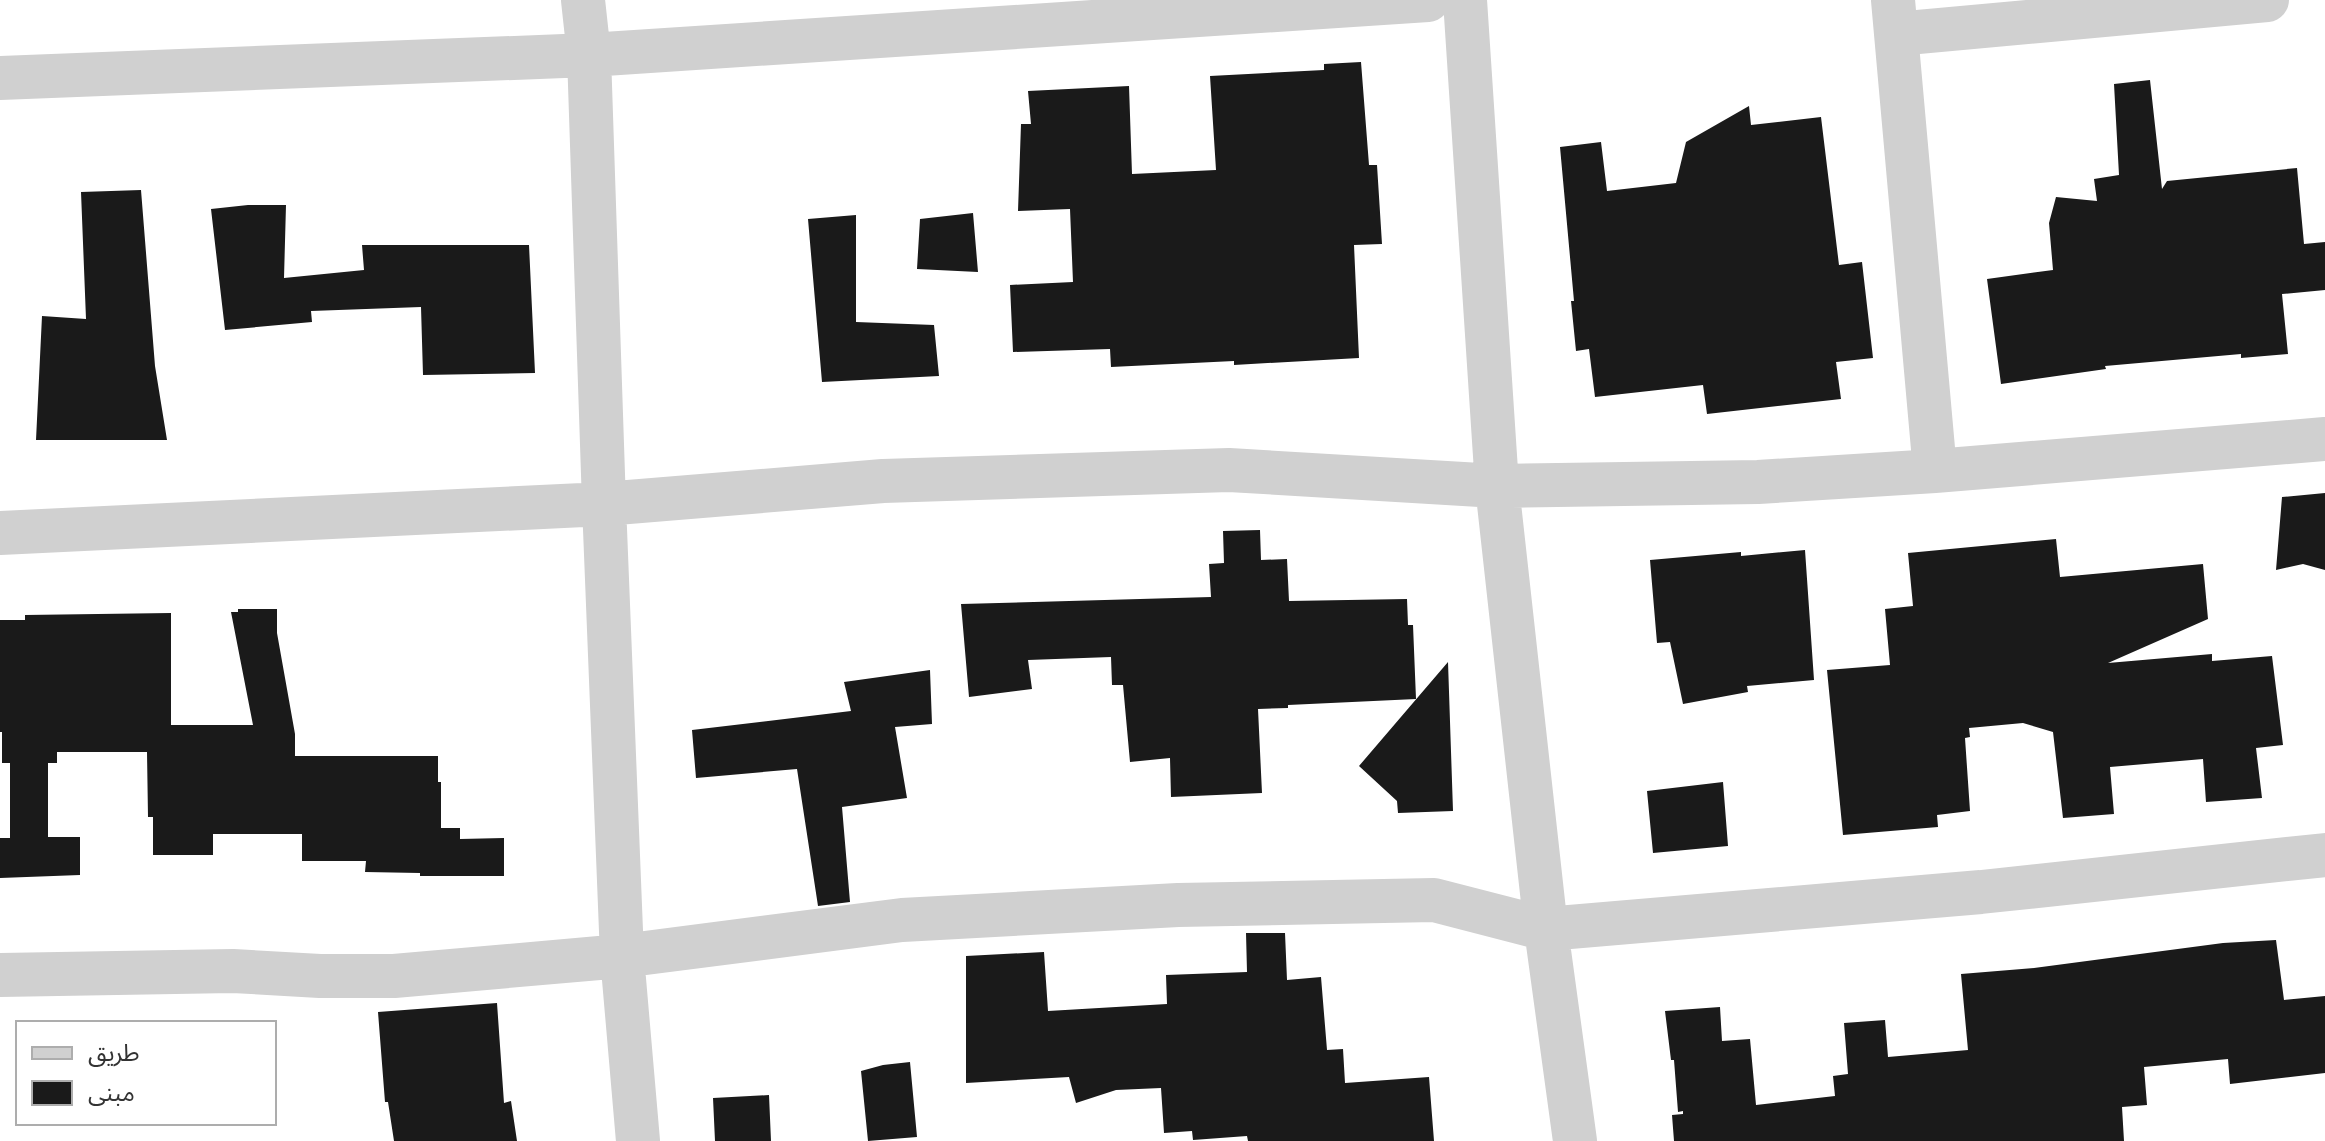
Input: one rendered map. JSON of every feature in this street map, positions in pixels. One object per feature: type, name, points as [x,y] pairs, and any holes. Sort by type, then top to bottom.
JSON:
[{"type":"street","points":[[583,0],[589,55],[622,956],[638,1141]]},
{"type":"street","points":[[0,78],[589,55],[1428,0]]},
{"type":"street","points":[[1465,0],[1497,486],[1546,929],[1575,1141]]},
{"type":"street","points":[[1935,471],[1894,17],[2267,0]]},
{"type":"street","points":[[0,533],[604,504],[883,481],[1229,470],[1497,486],[1758,482],[1935,471],[2325,439]]},
{"type":"street","points":[[0,975],[233,971],[394,976],[622,956],[902,920],[1178,905],[1434,900],[1546,929],[1981,892],[2325,855]]},
{"type":"building","points":[[1361,62],[1369,165],[1377,165],[1382,244],[1354,245],[1359,358],[1234,365],[1234,361],[1111,367],[1110,349],[1013,352],[1010,285],[1073,282],[1070,209],[1018,211],[1021,124],[1031,124],[1028,91],[1129,86],[1132,174],[1216,170],[1210,76],[1324,70],[1324,64]]},
{"type":"building","points":[[2150,80],[2162,189],[2167,181],[2297,168],[2304,244],[2325,242],[2325,290],[2282,294],[2288,354],[2241,358],[2241,354],[2105,366],[2106,369],[2001,384],[1987,279],[2053,270],[2049,223],[2056,197],[2097,201],[2094,179],[2119,175],[2114,84]]},
{"type":"building","points":[[1749,106],[1751,125],[1821,117],[1839,265],[1862,262],[1873,358],[1836,362],[1841,399],[1707,414],[1703,385],[1595,397],[1589,349],[1576,351],[1560,147],[1601,142],[1607,191],[1676,183],[1686,142]]},
{"type":"building","points":[[141,190],[155,366],[167,440],[36,440],[42,316],[86,319],[81,192]]},
{"type":"building","points":[[286,205],[284,278],[364,270],[362,245],[529,245],[535,373],[423,375],[421,307],[311,311],[312,322],[225,330],[211,209]]},
{"type":"building","points":[[973,213],[978,272],[917,269],[920,219]]},
{"type":"building","points":[[856,215],[856,322],[934,325],[939,376],[822,382],[808,219]]},
{"type":"building","points":[[2325,493],[2325,570],[2303,564],[2276,570],[2282,497]]},
{"type":"building","points":[[1260,530],[1261,560],[1287,559],[1289,601],[1407,599],[1408,625],[1413,625],[1416,699],[1258,709],[1262,793],[1171,797],[1170,758],[1130,762],[1123,685],[1112,685],[1111,657],[1028,660],[1032,689],[969,697],[961,604],[1211,597],[1209,564],[1224,563],[1223,531]]},
{"type":"building","points":[[2056,539],[2060,577],[2203,564],[2208,619],[2108,663],[2212,654],[2212,661],[2272,656],[2283,745],[2256,748],[2262,798],[2206,802],[2203,759],[2110,767],[2114,814],[2063,818],[2053,732],[2023,723],[1969,728],[1970,737],[1965,738],[1970,811],[1937,815],[1938,827],[1843,835],[1827,670],[1890,665],[1885,609],[1913,606],[1908,553]]},
{"type":"building","points":[[1805,550],[1814,680],[1747,686],[1748,692],[1683,704],[1670,642],[1657,643],[1650,560]]},
{"type":"building","points":[[238,609],[277,609],[277,633],[295,734],[295,756],[438,756],[441,828],[460,828],[460,839],[504,838],[504,876],[420,876],[420,873],[365,872],[366,861],[302,861],[302,834],[213,834],[213,855],[153,855],[153,817],[148,817],[147,752],[57,752],[57,763],[48,763],[48,837],[80,837],[80,875],[0,878],[0,838],[10,838],[10,763],[2,763],[0,620],[25,620],[25,615],[171,613],[171,725],[253,725],[231,612],[238,612]]},
{"type":"building","points":[[1448,662],[1453,811],[1398,813],[1397,801],[1359,766]]},
{"type":"building","points":[[930,670],[932,724],[895,727],[907,798],[842,807],[850,902],[818,906],[797,769],[696,778],[692,730],[851,711],[844,682]]},
{"type":"building","points":[[1723,782],[1728,846],[1653,853],[1647,791]]},
{"type":"building","points":[[1246,933],[1285,933],[1287,980],[1321,977],[1327,1050],[1343,1049],[1345,1083],[1429,1077],[1434,1141],[1248,1141],[1247,1136],[1193,1140],[1192,1131],[1164,1133],[1161,1088],[1116,1090],[1076,1103],[1069,1077],[966,1083],[966,956],[1044,952],[1048,1011],[1167,1004],[1166,975],[1247,972]]},
{"type":"building","points":[[2276,940],[2284,1000],[2325,996],[2325,1073],[2230,1084],[2228,1059],[2144,1067],[2147,1105],[2122,1107],[2124,1141],[1674,1141],[1672,1115],[1683,1114],[1683,1111],[1678,1112],[1674,1060],[1671,1060],[1665,1011],[1720,1007],[1722,1041],[1750,1039],[1756,1105],[1835,1096],[1833,1076],[1848,1074],[1844,1023],[1885,1020],[1888,1057],[1968,1050],[1961,974],[2034,968],[2223,943]]},
{"type":"building","points":[[497,1003],[504,1103],[511,1101],[517,1141],[394,1141],[388,1102],[385,1102],[378,1012]]},
{"type":"building","points":[[910,1062],[917,1137],[868,1141],[861,1071]]},
{"type":"building","points":[[769,1095],[771,1141],[715,1141],[713,1098]]}]
